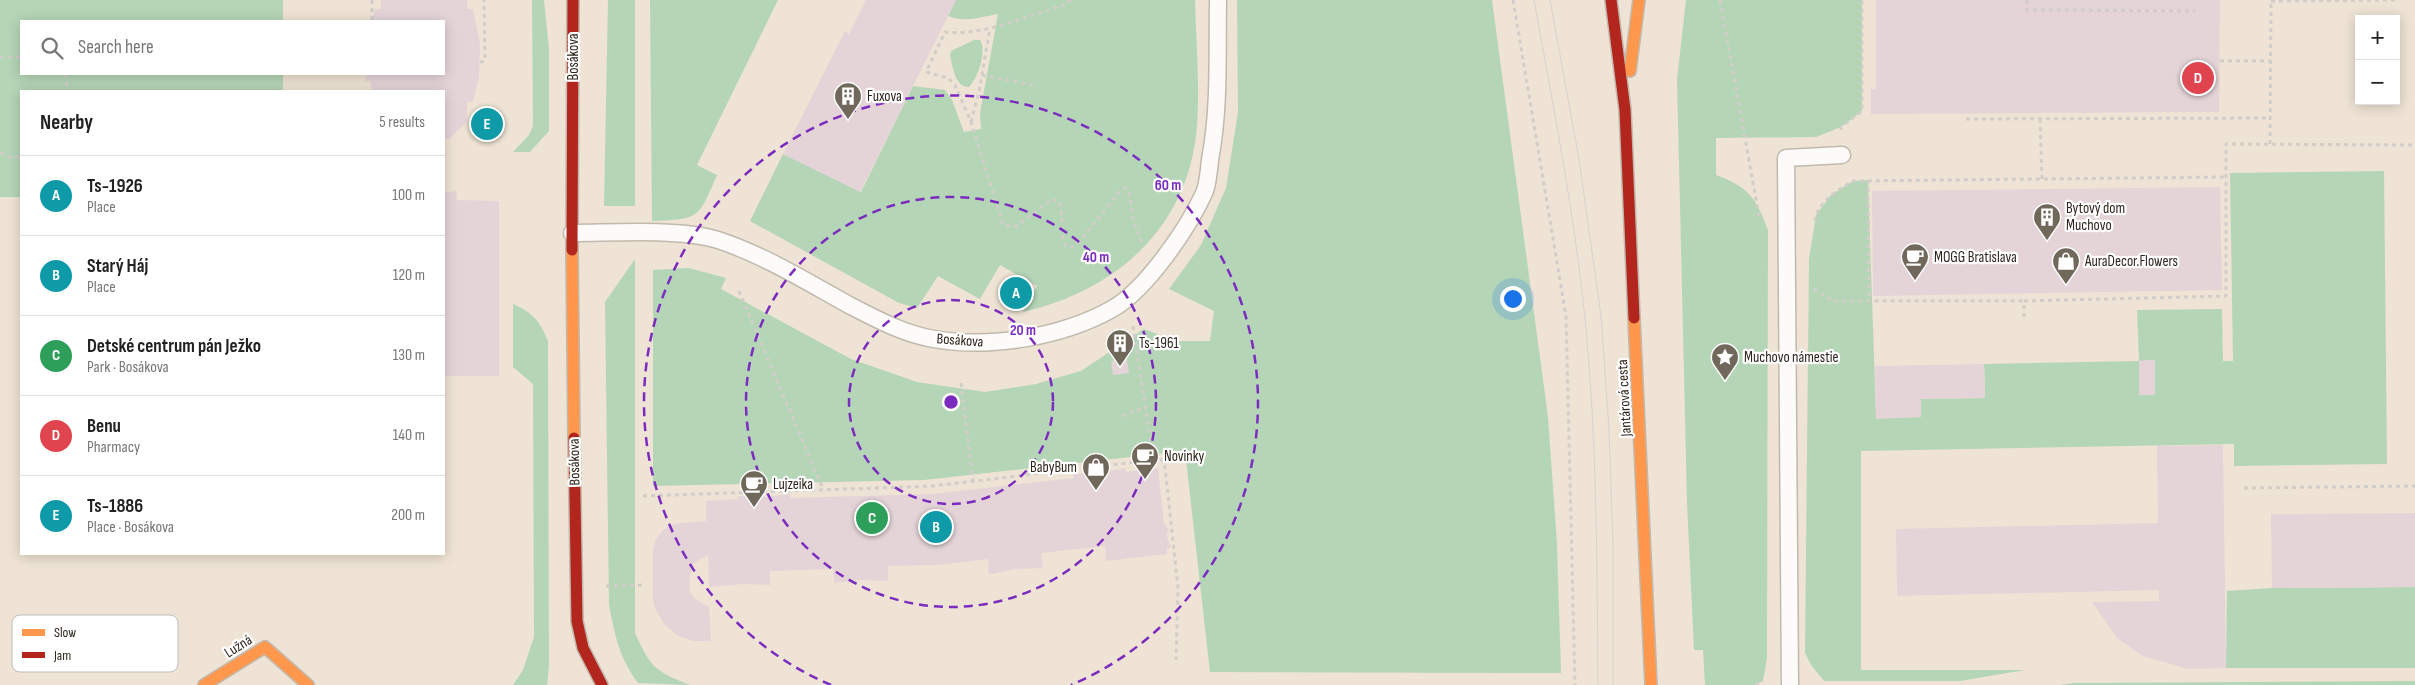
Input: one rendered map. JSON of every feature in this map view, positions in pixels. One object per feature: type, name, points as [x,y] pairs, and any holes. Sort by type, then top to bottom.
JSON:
[{"type":"street","name":"Bosákova","points":[[573,0],[572,233],[575,587],[583,648],[602,685]]},
{"type":"street","name":"Jantárová cesta","points":[[1611,0],[1625,110],[1652,685]]},
{"type":"street","name":"Jantárová cesta","points":[[1625,110],[1640,0]]},
{"type":"street","name":"Lužná","points":[[204,685],[264,648],[308,685]]},
{"type":"lane","name":"Bosákova","points":[[572,233],[694,235],[716,239],[757,256],[885,325],[933,339],[988,343],[1061,331],[1113,309],[1149,277],[1171,249],[1205,190],[1217,123],[1218,0]]},
{"type":"lane","points":[[1790,685],[1786,158],[1842,155]]},
{"type":"path","points":[[372,0],[372,20]]},
{"type":"path","points":[[480,62],[486,62],[484,0]]},
{"type":"path","points":[[1072,0],[1064,5],[990,28],[965,32],[945,32],[926,72],[948,78],[954,85],[970,122],[1003,225],[1015,227],[1052,200],[1059,202],[1062,208],[1063,240],[1066,246],[1072,247],[1078,243],[1121,190],[1125,188],[1129,191],[1133,220],[1144,250]]},
{"type":"path","points":[[1513,0],[1566,316],[1575,685]]},
{"type":"path","points":[[1720,0],[1760,222]]},
{"type":"path","points":[[1862,0],[1862,111],[1841,127],[1842,155],[1853,181],[2224,177]]},
{"type":"path","points":[[2027,0],[2027,10],[2195,11]]},
{"type":"path","points":[[2270,144],[2271,0],[2395,0]]},
{"type":"path","points":[[970,122],[982,75],[990,28]]},
{"type":"path","points":[[0,57],[20,56]]},
{"type":"path","points":[[2220,61],[2271,62]]},
{"type":"path","points":[[66,75],[67,90]]},
{"type":"path","points":[[982,75],[1037,86]]},
{"type":"path","points":[[1966,118],[2270,118]]},
{"type":"path","points":[[2040,119],[2042,179]]},
{"type":"path","points":[[1813,283],[1814,291],[1834,301],[2024,301],[2226,296],[2224,177],[2226,144],[2415,145]]},
{"type":"path","points":[[0,154],[11,158],[20,156]]},
{"type":"path","points":[[1868,180],[1869,302]]},
{"type":"path","points":[[739,291],[822,489]]},
{"type":"path","points":[[2024,301],[2024,317]]},
{"type":"path","points":[[1134,329],[1150,437],[1165,467],[1178,588],[1176,660]]},
{"type":"path","points":[[961,383],[973,481]]},
{"type":"path","points":[[1122,416],[1146,407]]},
{"type":"path","points":[[643,496],[933,486],[1161,459]]},
{"type":"path","points":[[2244,488],[2415,486]]},
{"type":"path","points":[[575,587],[646,585]]},
{"type":"green space","points":[[0,0],[283,0],[283,20],[20,20],[20,75],[283,75],[283,90],[20,90],[20,197],[0,197]]},
{"type":"green space","points":[[532,0],[544,0],[549,49],[549,131],[530,152],[513,152],[529,135],[533,126]]},
{"type":"green space","points":[[608,0],[635,0],[635,206],[604,206]]},
{"type":"green space","points":[[650,0],[778,0],[697,165],[717,175],[711,190],[701,208],[695,214],[680,219],[652,221]]},
{"type":"green space","points":[[956,0],[1195,0],[1198,79],[1197,126],[1191,162],[1180,195],[1163,223],[1142,249],[1117,270],[1089,288],[1057,302],[1023,312],[1037,286],[1000,265],[980,299],[938,276],[917,308],[899,303],[750,221],[783,154],[861,192],[913,86],[945,90],[952,100],[964,132],[981,129],[980,113],[998,14],[967,19],[948,16]]},
{"type":"green space","points":[[1237,0],[1492,0],[1548,417],[1557,544],[1561,673],[1210,672],[1185,451],[924,480],[653,486],[653,270],[689,268],[726,278],[721,289],[851,359],[917,382],[985,392],[1036,384],[1081,371],[1144,329],[1175,341],[1210,341],[1214,311],[1169,289],[1201,245],[1226,188],[1238,112]]},
{"type":"green space","name":"Muchovo námestie","points":[[1686,0],[1862,0],[1862,111],[1841,127],[1816,137],[1716,138],[1716,175],[1736,184],[1750,195],[1768,230],[1767,658],[1763,681],[1755,685],[1705,685],[1703,650],[1694,650],[1687,502],[1677,79]]},
{"type":"green space","points":[[974,40],[980,40],[982,57],[978,71],[969,87],[964,86],[958,81],[950,56],[951,51]]},
{"type":"green space","points":[[2384,171],[2387,464],[2234,466],[2234,444],[1861,451],[1861,670],[2025,670],[1960,681],[1824,681],[1811,665],[1805,653],[1809,259],[1816,215],[1831,195],[1853,181],[1868,180],[1876,418],[1921,417],[1921,399],[1985,398],[1984,364],[2139,361],[2137,310],[2222,309],[2223,361],[2233,361],[2230,173]],"holes":[[[2155,360],[2155,395],[2139,394],[2139,361]]]},
{"type":"green space","points":[[635,259],[635,633],[645,654],[655,667],[661,672],[690,685],[638,683],[622,655],[613,627],[609,605],[605,302]]},
{"type":"green space","points":[[513,304],[535,318],[548,341],[549,667],[547,685],[513,685],[523,670],[534,637],[533,384],[513,367]]},
{"type":"green space","points":[[2415,587],[2415,668],[2226,668],[2227,591],[2272,588]]},
{"type":"green space","points":[[2415,681],[2415,685],[2060,685],[2073,683]]},
{"type":"building","points":[[381,0],[467,0],[467,9],[473,9],[480,44],[479,77],[473,102],[467,102],[467,122],[449,139],[445,139],[445,90],[372,90],[370,81],[365,81],[366,75],[445,75],[445,20],[372,20],[375,9],[381,9]]},
{"type":"building","name":"Fuxova","points":[[866,0],[956,0],[860,192],[783,154],[845,31],[849,34]]},
{"type":"building","points":[[1876,0],[2220,0],[2219,112],[1871,114],[1871,89],[1876,89]]},
{"type":"building","points":[[477,119],[497,119],[497,130],[477,130]]},
{"type":"building","name":"Bytový dom Muchovo","points":[[2220,187],[2222,290],[1873,296],[1872,191]]},
{"type":"building","points":[[456,191],[457,200],[499,201],[499,376],[445,376],[445,193]]},
{"type":"building","points":[[1016,279],[1028,285],[1017,308],[1004,302]]},
{"type":"building","name":"Ts-1961","points":[[1127,359],[1129,373],[1113,375],[1111,361]]},
{"type":"building","points":[[2155,360],[2155,395],[2139,395],[2139,361]]},
{"type":"building","points":[[1984,364],[1985,398],[1921,399],[1921,417],[1876,419],[1875,366]]},
{"type":"building","points":[[2223,445],[2226,668],[2188,669],[2143,656],[2117,638],[2092,602],[2159,601],[2159,590],[1897,596],[1896,529],[2158,523],[2157,446]]},
{"type":"building","points":[[1125,468],[1126,472],[1158,468],[1164,523],[1169,531],[1166,534],[1171,547],[1167,549],[1167,554],[1106,561],[1105,546],[1041,553],[1043,568],[1015,569],[992,574],[989,574],[988,559],[938,565],[888,566],[888,581],[861,580],[834,583],[833,569],[770,571],[770,585],[743,584],[709,587],[708,555],[694,563],[689,579],[690,592],[695,599],[709,607],[711,641],[693,641],[678,636],[664,624],[655,608],[653,599],[653,551],[655,541],[662,531],[672,524],[706,521],[706,501],[738,499],[738,496],[765,497],[790,494],[791,498],[933,494],[1074,478],[1073,474],[1100,473]]},
{"type":"building","points":[[2415,513],[2415,587],[2272,588],[2271,514]]},
{"type":"tram line","points":[[1534,0],[1569,198],[1585,318],[1594,455],[1598,685]]},
{"type":"tram line","points":[[1550,0],[1579,159],[1601,316],[1609,429],[1613,543],[1613,685]]},
{"type":"traffic: slow","points":[[1630,71],[1639,0]]},
{"type":"traffic: slow","points":[[572,250],[574,438]]},
{"type":"traffic: slow","points":[[1634,318],[1651,685]]},
{"type":"traffic: slow","points":[[204,685],[265,647],[308,685]]},
{"type":"traffic: jam","points":[[572,250],[573,0]]},
{"type":"traffic: jam","points":[[1611,0],[1625,110],[1634,318]]},
{"type":"traffic: jam","points":[[574,438],[577,621],[583,648],[602,685]]},
{"type":"place","name":"Benu","points":[[2198,78]]},
{"type":"place","name":"Fuxova","points":[[848,120]]},
{"type":"place","name":"Ts-1886","points":[[487,124]]},
{"type":"place","name":"Bytový dom Muchovo","points":[[2047,241]]},
{"type":"place","name":"MOGG Bratislava","points":[[1915,281]]},
{"type":"place","name":"AuraDecor.Flowers","points":[[2066,285]]},
{"type":"place","name":"Ts-1926","points":[[1016,293]]},
{"type":"place","name":"Ts-1961","points":[[1120,367]]},
{"type":"place","name":"Muchovo námestie","points":[[1725,381]]},
{"type":"place","name":"Novinky","points":[[1145,480]]},
{"type":"place","name":"BabyBum","points":[[1096,491]]},
{"type":"place","name":"Lujzeika","points":[[754,508]]},
{"type":"place","name":"Detské centrum pán Ježko","points":[[872,518]]},
{"type":"place","name":"Starý Háj","points":[[936,527]]}]
